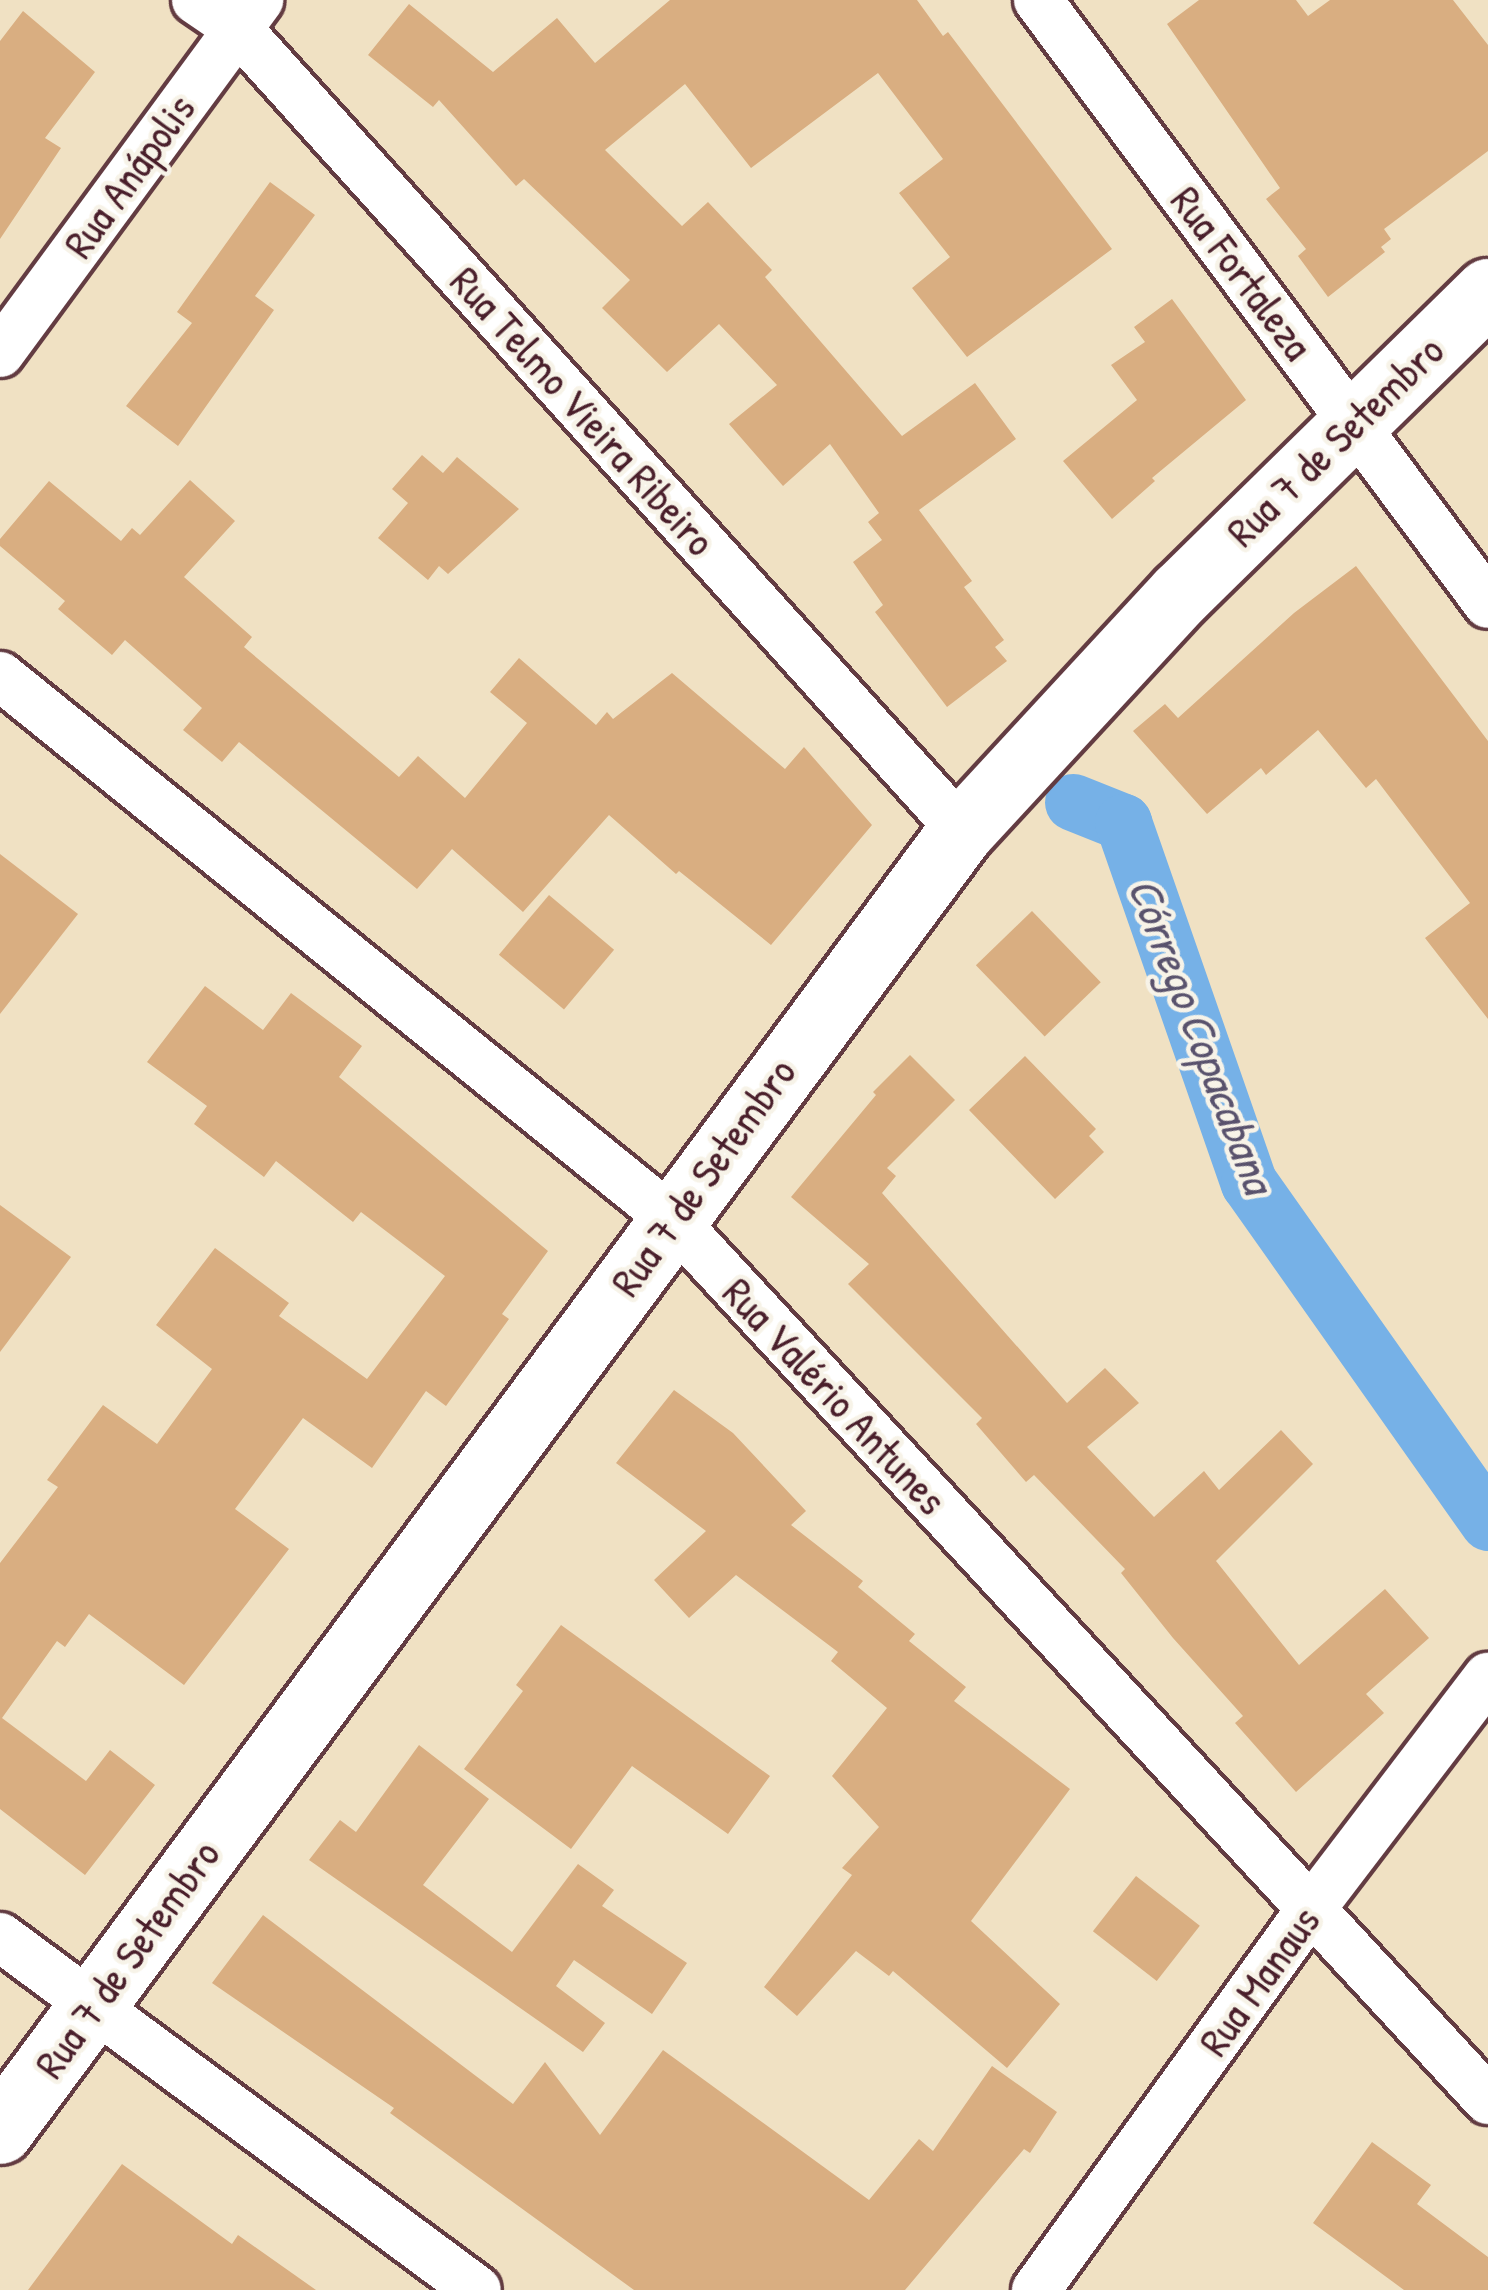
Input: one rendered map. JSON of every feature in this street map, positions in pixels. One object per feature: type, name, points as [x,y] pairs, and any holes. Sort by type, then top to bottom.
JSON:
[{"type":"street","name":"Rua Telmo Vieira Ribeiro","points":[[196,0],[248,14],[962,831]]},
{"type":"street","name":"Rua Fortaleza","points":[[1038,0],[1488,604]]},
{"type":"street","name":"Rua Anápolis","points":[[0,353],[248,14]]},
{"type":"street","name":"Rua 7 de Setembro","points":[[0,2131],[962,831],[1166,609],[1488,292]]},
{"type":"street","name":"Rua Valério Antunes","points":[[0,676],[671,1219],[1488,2100]]},
{"type":"street","name":"Rua Manaus","points":[[1036,2290],[1311,1909],[1488,1676]]},
{"type":"street","points":[[0,1937],[477,2290]]},
{"type":"building","points":[[670,0],[917,0],[943,36],[948,32],[1112,249],[967,357],[912,288],[950,257],[899,193],[943,159],[878,73],[751,168],[685,84],[605,150],[682,226],[708,202],[772,270],[765,277],[902,436],[975,383],[1016,439],[919,510],[972,581],[964,587],[1004,640],[995,647],[1007,661],[947,707],[875,612],[883,605],[853,562],[882,540],[868,522],[879,513],[830,444],[783,486],[729,424],[777,385],[719,324],[667,372],[602,308],[630,280],[524,179],[516,186],[439,100],[433,107],[368,55],[409,4],[493,72],[557,18],[595,63]]},
{"type":"building","points":[[1199,0],[1296,0],[1308,16],[1330,0],[1453,0],[1488,45],[1488,151],[1384,229],[1391,239],[1381,247],[1385,252],[1328,297],[1298,256],[1306,249],[1266,199],[1280,188],[1167,24]]},
{"type":"building","points":[[23,11],[95,72],[45,138],[61,148],[0,239],[0,41]]},
{"type":"building","points":[[270,182],[315,215],[255,296],[274,310],[178,446],[126,406],[192,323],[177,312]]},
{"type":"building","points":[[1172,299],[1246,400],[1152,478],[1155,481],[1112,519],[1063,461],[1137,400],[1111,365],[1145,342],[1134,327]]},
{"type":"building","points":[[422,455],[443,473],[457,457],[519,509],[448,574],[439,566],[428,580],[378,538],[408,503],[392,489]]},
{"type":"building","points":[[190,480],[235,521],[184,577],[252,637],[244,647],[399,777],[418,756],[465,798],[527,723],[490,692],[519,658],[596,725],[607,712],[613,719],[672,673],[785,769],[804,747],[872,825],[771,945],[679,871],[676,874],[609,815],[523,912],[452,849],[417,889],[239,742],[222,762],[183,730],[202,708],[125,640],[112,655],[58,609],[65,601],[0,546],[0,539],[49,481],[121,541],[132,528],[140,535]]},
{"type":"building","points":[[1356,566],[1488,741],[1488,1019],[1425,938],[1470,903],[1376,779],[1366,788],[1318,730],[1266,775],[1261,768],[1207,814],[1133,731],[1165,704],[1178,718],[1294,613]]},
{"type":"building","points":[[0,854],[78,914],[0,1014]]},
{"type":"building","points":[[549,895],[614,950],[564,1009],[499,955]]},
{"type":"building","points":[[1032,911],[1101,982],[1045,1036],[976,965]]},
{"type":"building","points":[[205,986],[263,1030],[291,993],[362,1046],[339,1077],[548,1251],[502,1314],[509,1319],[446,1406],[426,1391],[372,1468],[303,1418],[235,1509],[289,1549],[184,1685],[89,1614],[65,1647],[57,1641],[2,1718],[86,1781],[110,1750],[155,1785],[85,1875],[0,1809],[0,1563],[58,1487],[47,1480],[103,1405],[157,1444],[212,1369],[156,1325],[215,1248],[289,1303],[279,1316],[367,1379],[445,1276],[361,1212],[353,1222],[276,1161],[264,1177],[194,1124],[207,1106],[147,1062]]},
{"type":"building","points":[[910,1055],[955,1100],[887,1168],[896,1176],[882,1193],[1067,1403],[1105,1368],[1139,1403],[1087,1447],[1154,1517],[1204,1471],[1219,1490],[1281,1430],[1313,1464],[1216,1561],[1299,1665],[1385,1589],[1429,1638],[1366,1694],[1384,1713],[1296,1792],[1235,1723],[1243,1716],[1173,1638],[1121,1573],[1125,1569],[1034,1475],[1026,1482],[976,1424],[982,1418],[848,1284],[869,1264],[791,1197],[876,1095],[873,1092]]},
{"type":"building","points":[[1025,1056],[1096,1129],[1089,1136],[1104,1152],[1055,1199],[969,1110]]},
{"type":"building","points":[[0,1205],[71,1257],[0,1352]]},
{"type":"building","points":[[674,1390],[733,1433],[806,1511],[791,1525],[863,1581],[858,1587],[915,1634],[909,1641],[966,1687],[954,1701],[1070,1789],[971,1921],[1060,2004],[1007,2068],[893,1971],[889,1976],[856,1951],[797,2016],[764,1987],[852,1875],[842,1868],[879,1827],[832,1776],[887,1708],[831,1661],[838,1652],[736,1575],[689,1618],[654,1580],[706,1531],[616,1463]]},
{"type":"building","points":[[561,1625],[770,1776],[728,1834],[632,1766],[571,1849],[464,1769],[523,1691],[516,1685]]},
{"type":"building","points":[[419,1745],[489,1799],[423,1885],[512,1952],[578,1864],[614,1890],[602,1906],[687,1963],[652,2014],[574,1960],[556,1986],[605,2023],[583,2052],[309,1860],[340,1820],[356,1832]]},
{"type":"building","points":[[1136,1876],[1200,1926],[1157,1981],[1093,1931]]},
{"type":"building","points":[[263,1915],[513,2104],[545,2062],[600,2135],[663,2050],[869,2200],[919,2139],[933,2151],[992,2066],[1057,2112],[1030,2153],[1024,2149],[905,2290],[634,2290],[390,2113],[394,2108],[212,1983]]},
{"type":"building","points":[[1372,2142],[1431,2185],[1417,2204],[1488,2257],[1488,2290],[1404,2290],[1313,2223]]},
{"type":"building","points":[[122,2164],[232,2244],[238,2235],[316,2290],[28,2290]]},
{"type":"waterway","name":"Córrego Copacabana","points":[[1073,802],[1123,822],[1249,1183],[1488,1522]]}]
